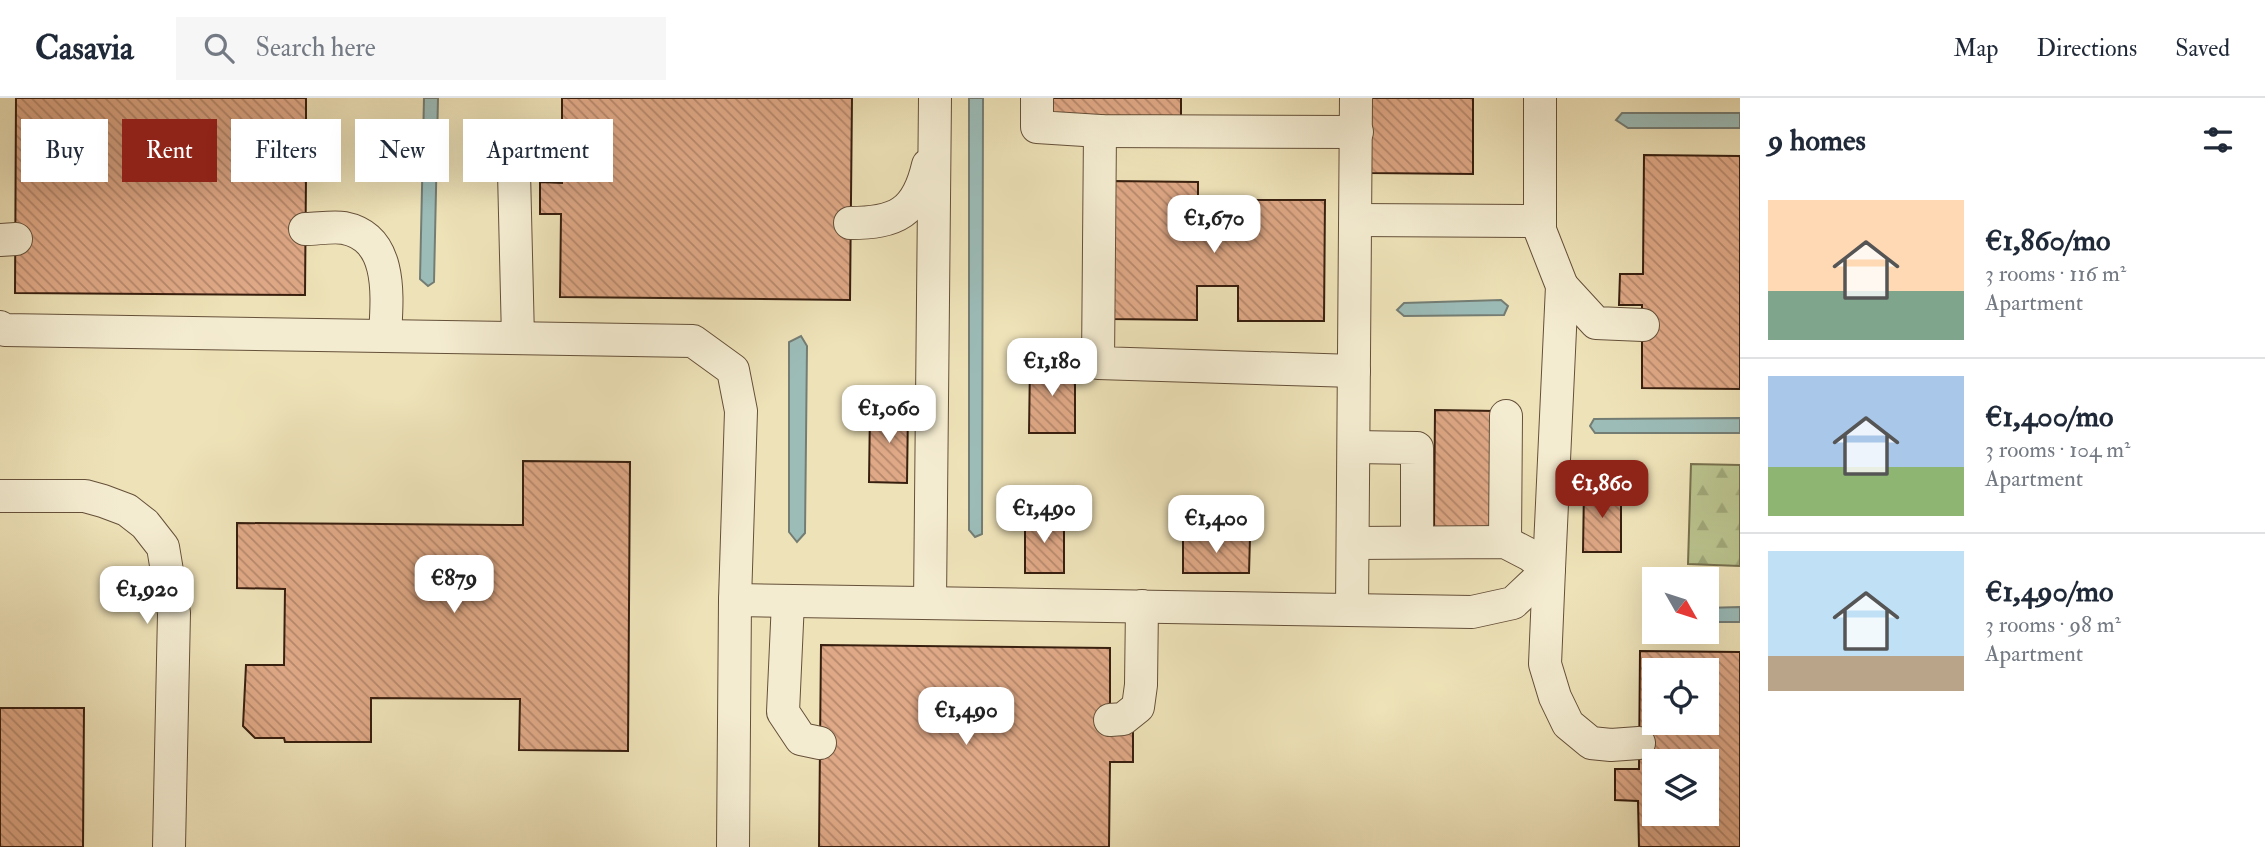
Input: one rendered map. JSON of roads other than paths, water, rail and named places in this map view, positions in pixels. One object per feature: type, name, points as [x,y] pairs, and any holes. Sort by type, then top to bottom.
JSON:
[{"type":"street","points":[[930,603],[935,98]]},
{"type":"street","points":[[1037,98],[1037,127],[1100,131],[1357,132]]},
{"type":"street","points":[[1352,610],[1356,98]]},
{"type":"street","points":[[1540,98],[1540,230],[1562,286],[1596,323],[1643,325]]},
{"type":"street","points":[[1100,131],[1098,363],[1354,370]]},
{"type":"street","points":[[850,223],[878,223],[907,210],[924,183],[934,138]]},
{"type":"street","points":[[514,182],[517,338]]},
{"type":"street","points":[[1357,220],[1540,221]]},
{"type":"street","points":[[305,229],[343,228],[364,236],[381,256],[387,290],[385,336]]},
{"type":"street","points":[[1562,286],[1545,664],[1567,724],[1591,743],[1611,746],[1639,743]]},
{"type":"street","points":[[0,327],[5,330],[693,341],[733,370],[741,411],[733,847]]},
{"type":"street","points":[[1505,542],[1506,416]]},
{"type":"street","points":[[1354,447],[1417,448],[1418,541]]},
{"type":"street","points":[[0,496],[85,496],[103,500],[127,510],[145,524],[163,547],[174,614],[169,847]]},
{"type":"street","points":[[1353,543],[1505,542],[1549,569]]},
{"type":"street","points":[[736,600],[1472,612],[1513,603],[1549,569]]},
{"type":"street","points":[[788,601],[783,712],[801,739],[820,743]]},
{"type":"street","points":[[1110,720],[1123,719],[1138,707],[1141,685],[1142,606]]},
{"type":"water","points":[[424,98],[438,98],[438,119],[424,119]]},
{"type":"water","points":[[969,98],[983,98],[982,534],[975,537],[969,530]]},
{"type":"water","points":[[1622,113],[1740,113],[1740,128],[1628,128],[1616,120]]},
{"type":"water","points":[[422,182],[436,182],[434,282],[428,286],[420,279]]},
{"type":"water","points":[[1501,300],[1508,306],[1504,315],[1404,316],[1397,310],[1404,303]]},
{"type":"water","points":[[801,336],[807,346],[805,533],[797,542],[789,532],[789,342]]},
{"type":"water","points":[[1740,418],[1740,433],[1595,433],[1590,426],[1594,419]]},
{"type":"water","points":[[1740,607],[1740,622],[1719,622],[1719,608]]}]
